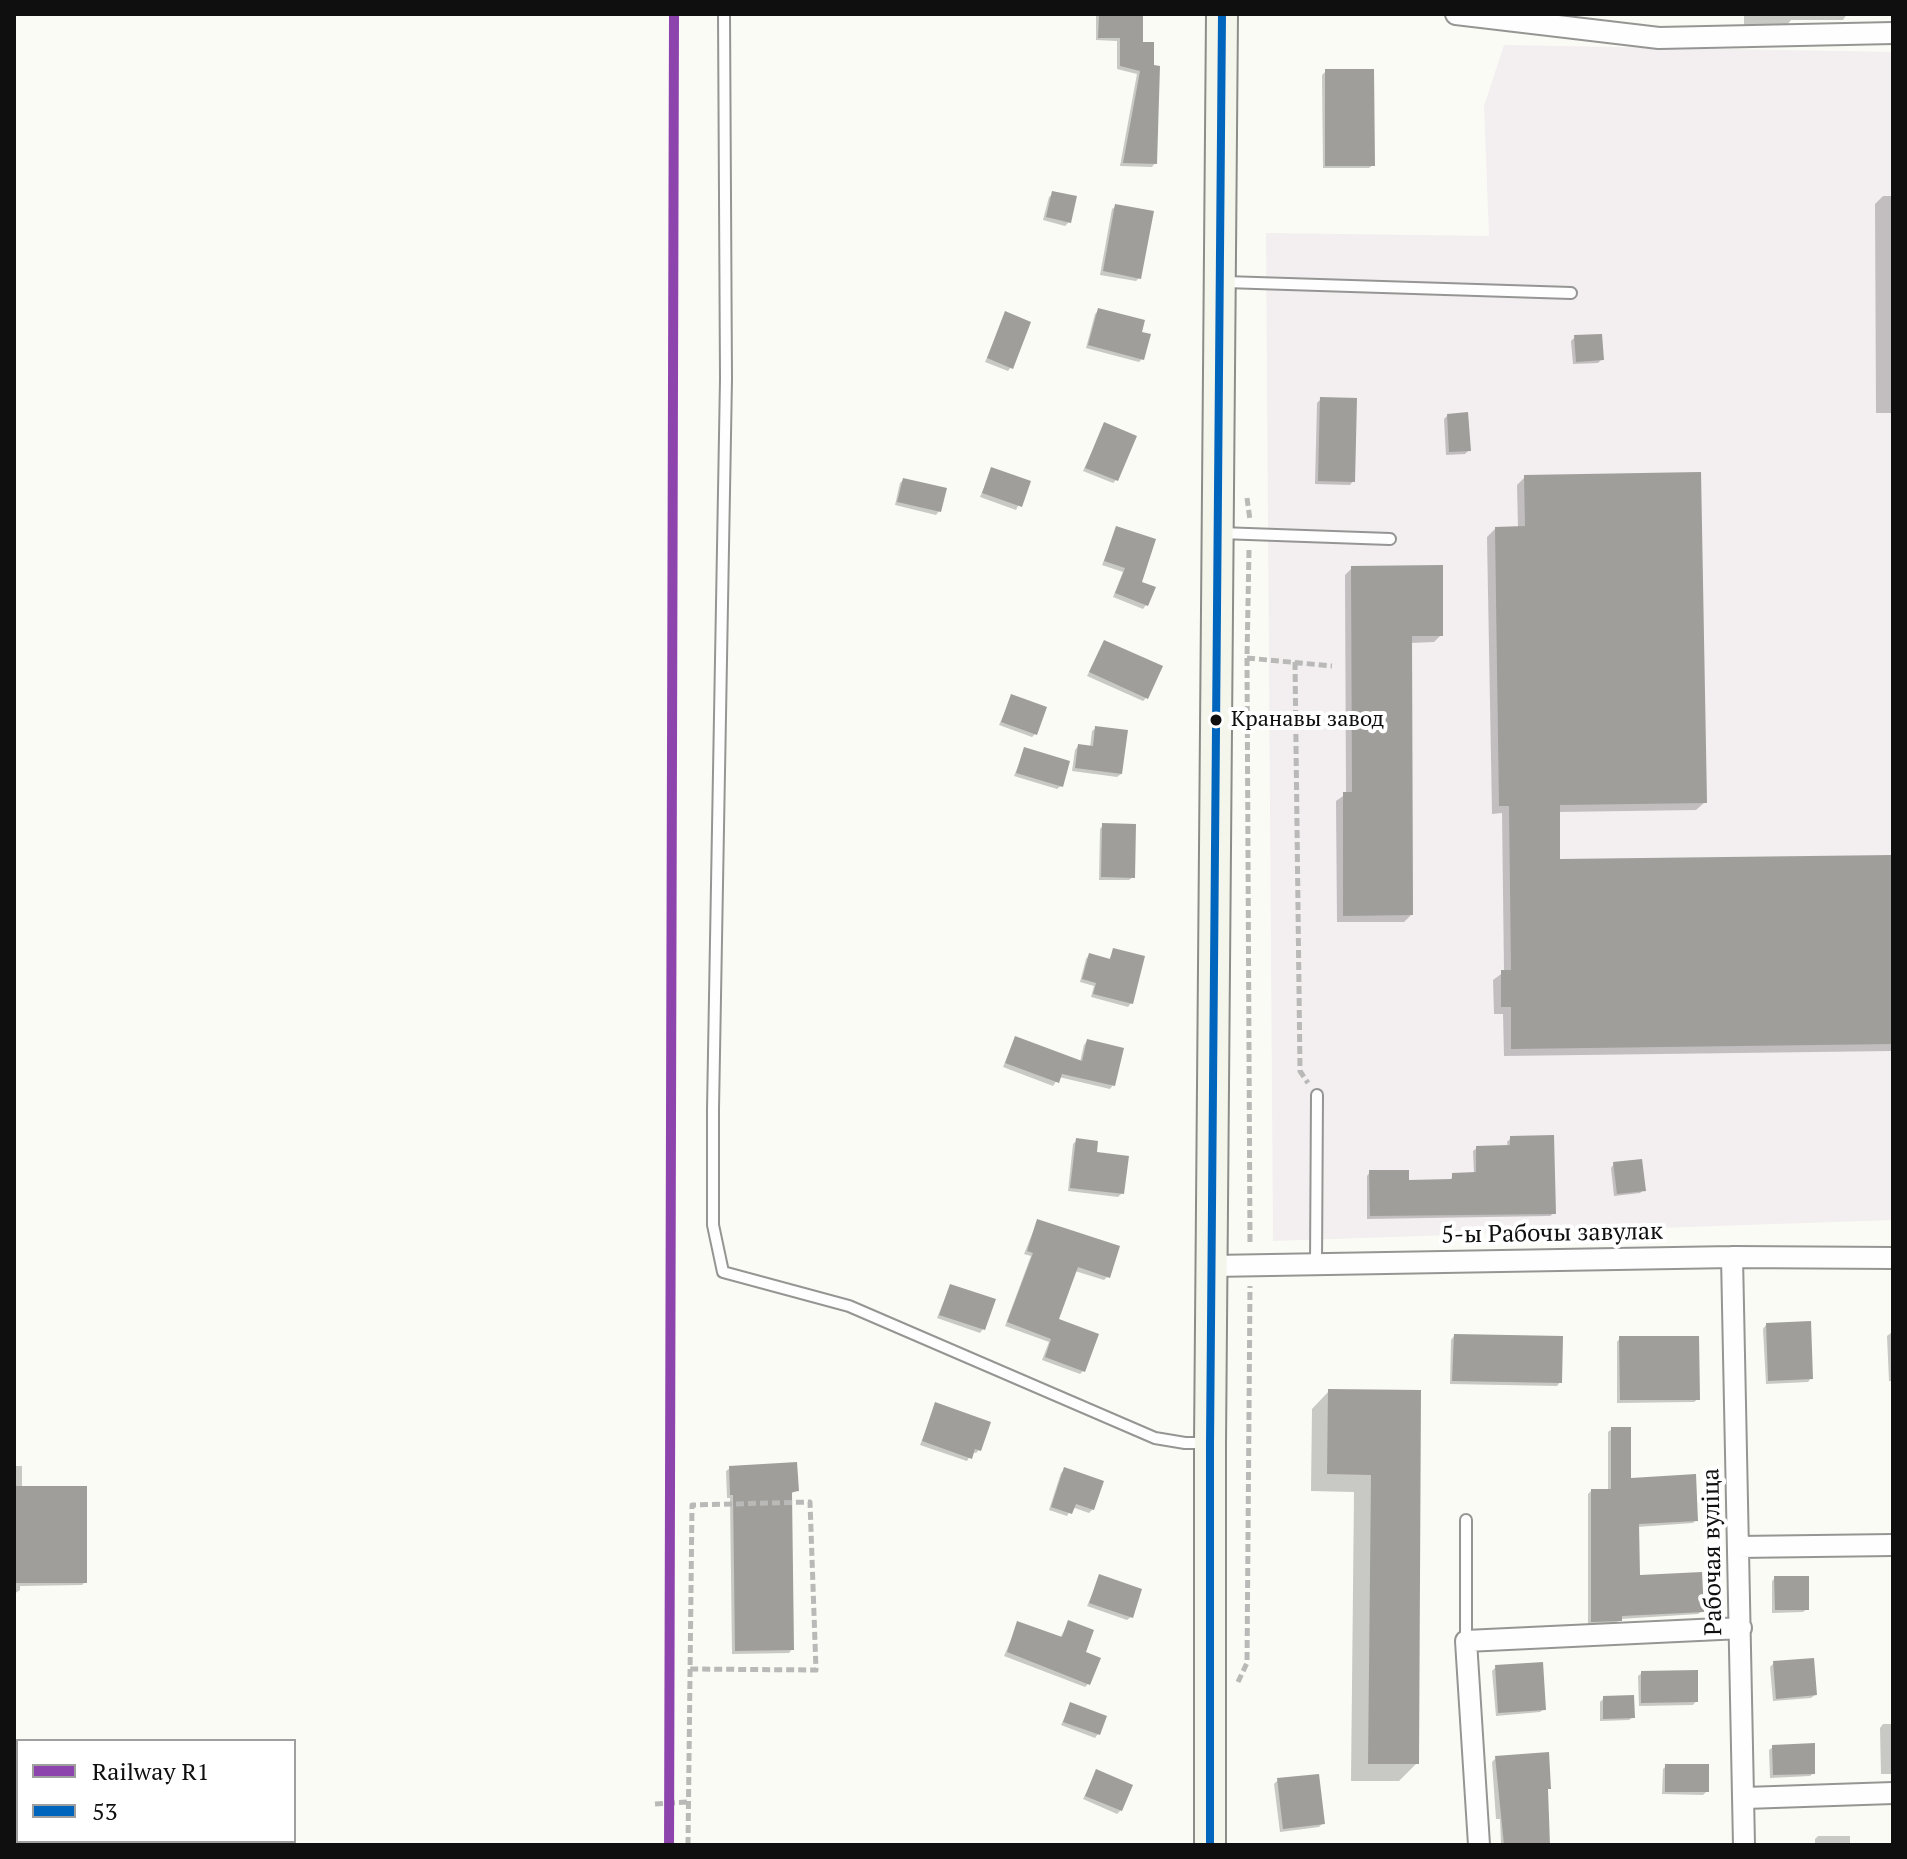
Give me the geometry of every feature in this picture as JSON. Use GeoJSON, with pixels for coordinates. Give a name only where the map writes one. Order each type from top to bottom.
{"type":"FeatureCollection","features":[{"type":"Feature","properties":{"kind":"main road"},"geometry":{"type":"LineString","coordinates":[[1210,1845],[1210,1443],[1222,14]]}},
{"type":"Feature","properties":{"kind":"street"},"geometry":{"type":"LineString","coordinates":[[1456,14],[1659,38],[1893,33]]}},
{"type":"Feature","properties":{"kind":"street","name":"5-ы Рабочы завулак"},"geometry":{"type":"LineString","coordinates":[[1213,1266],[1732,1257],[1893,1258]]}},
{"type":"Feature","properties":{"kind":"street","name":"Рабочая вуліца"},"geometry":{"type":"LineString","coordinates":[[1732,1257],[1744,1845]]}},
{"type":"Feature","properties":{"kind":"street"},"geometry":{"type":"LineString","coordinates":[[1738,1547],[1893,1545]]}},
{"type":"Feature","properties":{"kind":"street"},"geometry":{"type":"LineString","coordinates":[[1479,1845],[1466,1641],[1741,1628]]}},
{"type":"Feature","properties":{"kind":"street"},"geometry":{"type":"LineString","coordinates":[[1745,1798],[1893,1793]]}},
{"type":"Feature","properties":{"kind":"lane"},"geometry":{"type":"LineString","coordinates":[[724,14],[726,379],[713,1109],[713,1225],[723,1272],[849,1306],[1155,1438],[1210,1443]]}},
{"type":"Feature","properties":{"kind":"lane"},"geometry":{"type":"LineString","coordinates":[[1219,282],[1571,293]]}},
{"type":"Feature","properties":{"kind":"lane"},"geometry":{"type":"LineString","coordinates":[[1218,533],[1390,539]]}},
{"type":"Feature","properties":{"kind":"lane"},"geometry":{"type":"LineString","coordinates":[[1316,1264],[1317,1095]]}},
{"type":"Feature","properties":{"kind":"lane"},"geometry":{"type":"LineString","coordinates":[[1466,1520],[1466,1641]]}},
{"type":"Feature","properties":{"kind":"path"},"geometry":{"type":"LineString","coordinates":[[1235,1687],[1247,1663],[1250,1265],[1247,658],[1332,666]]}},
{"type":"Feature","properties":{"kind":"path"},"geometry":{"type":"LineString","coordinates":[[1295,662],[1300,1071],[1317,1095]]}},
{"type":"Feature","properties":{"kind":"path"},"geometry":{"type":"LineString","coordinates":[[688,1845],[689,1669],[692,1505],[810,1502],[816,1670],[689,1669]]}},
{"type":"Feature","properties":{"kind":"path"},"geometry":{"type":"LineString","coordinates":[[655,1804],[688,1802]]}},
{"type":"Feature","properties":{"kind":"shaded area"},"geometry":{"type":"Polygon","coordinates":[[[1504,45],[1893,52],[1893,1220],[1273,1241],[1266,233],[1489,236],[1484,106],[1504,45]]]}},
{"type":"Feature","properties":{"kind":"building"},"geometry":{"type":"Polygon","coordinates":[[[1099,14],[1143,14],[1143,42],[1154,42],[1154,65],[1160,66],[1157,164],[1123,163],[1140,71],[1120,66],[1120,38],[1098,38],[1099,14]]]}},
{"type":"Feature","properties":{"kind":"building"},"geometry":{"type":"Polygon","coordinates":[[[1325,69],[1374,69],[1375,166],[1325,166],[1325,69]]]}},
{"type":"Feature","properties":{"kind":"building"},"geometry":{"type":"Polygon","coordinates":[[[1052,191],[1077,196],[1071,223],[1046,217],[1052,191]]]}},
{"type":"Feature","properties":{"kind":"building"},"geometry":{"type":"Polygon","coordinates":[[[1115,204],[1154,211],[1141,279],[1103,271],[1115,204]]]}},
{"type":"Feature","properties":{"kind":"building"},"geometry":{"type":"Polygon","coordinates":[[[1098,308],[1145,320],[1142,332],[1151,334],[1144,360],[1088,345],[1098,308]]]}},
{"type":"Feature","properties":{"kind":"building"},"geometry":{"type":"Polygon","coordinates":[[[1005,311],[1031,322],[1013,369],[987,358],[1005,311]]]}},
{"type":"Feature","properties":{"kind":"building"},"geometry":{"type":"Polygon","coordinates":[[[1602,334],[1604,360],[1576,362],[1574,335],[1602,334]]]}},
{"type":"Feature","properties":{"kind":"building"},"geometry":{"type":"Polygon","coordinates":[[[1320,397],[1357,398],[1355,482],[1318,481],[1320,397]]]}},
{"type":"Feature","properties":{"kind":"building"},"geometry":{"type":"Polygon","coordinates":[[[1468,412],[1471,451],[1449,452],[1447,414],[1468,412]]]}},
{"type":"Feature","properties":{"kind":"building"},"geometry":{"type":"Polygon","coordinates":[[[1104,422],[1137,436],[1118,481],[1085,468],[1104,422]]]}},
{"type":"Feature","properties":{"kind":"building"},"geometry":{"type":"Polygon","coordinates":[[[991,467],[1031,481],[1022,507],[982,493],[991,467]]]}},
{"type":"Feature","properties":{"kind":"building"},"geometry":{"type":"Polygon","coordinates":[[[1701,472],[1707,803],[1560,805],[1560,859],[1893,855],[1893,1044],[1511,1049],[1511,1007],[1501,1007],[1501,970],[1511,970],[1509,806],[1499,806],[1495,527],[1525,526],[1524,475],[1701,472]]]}},
{"type":"Feature","properties":{"kind":"building"},"geometry":{"type":"Polygon","coordinates":[[[903,478],[947,488],[941,512],[897,502],[903,478]]]}},
{"type":"Feature","properties":{"kind":"building"},"geometry":{"type":"Polygon","coordinates":[[[1116,526],[1156,539],[1142,582],[1156,587],[1148,606],[1115,593],[1125,568],[1104,561],[1116,526]]]}},
{"type":"Feature","properties":{"kind":"building"},"geometry":{"type":"Polygon","coordinates":[[[1443,565],[1443,636],[1412,636],[1413,915],[1343,916],[1343,792],[1352,792],[1351,566],[1443,565]]]}},
{"type":"Feature","properties":{"kind":"building"},"geometry":{"type":"Polygon","coordinates":[[[1104,640],[1163,666],[1148,699],[1089,672],[1104,640]]]}},
{"type":"Feature","properties":{"kind":"building"},"geometry":{"type":"Polygon","coordinates":[[[1011,694],[1047,707],[1037,735],[1001,722],[1011,694]]]}},
{"type":"Feature","properties":{"kind":"building"},"geometry":{"type":"Polygon","coordinates":[[[1095,726],[1128,730],[1122,774],[1075,768],[1078,744],[1093,746],[1095,726]]]}},
{"type":"Feature","properties":{"kind":"building"},"geometry":{"type":"Polygon","coordinates":[[[1024,747],[1070,761],[1063,787],[1016,773],[1024,747]]]}},
{"type":"Feature","properties":{"kind":"building"},"geometry":{"type":"Polygon","coordinates":[[[1102,823],[1136,824],[1135,878],[1101,877],[1102,823]]]}},
{"type":"Feature","properties":{"kind":"building"},"geometry":{"type":"Polygon","coordinates":[[[1113,948],[1145,956],[1133,1004],[1093,994],[1096,983],[1082,979],[1089,953],[1110,959],[1113,948]]]}},
{"type":"Feature","properties":{"kind":"building"},"geometry":{"type":"Polygon","coordinates":[[[1015,1036],[1082,1061],[1087,1039],[1124,1048],[1115,1086],[1062,1074],[1059,1083],[1005,1063],[1015,1036]]]}},
{"type":"Feature","properties":{"kind":"building"},"geometry":{"type":"Polygon","coordinates":[[[1554,1135],[1556,1214],[1370,1216],[1369,1170],[1409,1170],[1409,1180],[1452,1179],[1452,1173],[1476,1172],[1476,1146],[1510,1145],[1510,1136],[1554,1135]]]}},
{"type":"Feature","properties":{"kind":"building"},"geometry":{"type":"Polygon","coordinates":[[[1076,1138],[1098,1141],[1097,1152],[1129,1156],[1124,1194],[1070,1188],[1076,1138]]]}},
{"type":"Feature","properties":{"kind":"building"},"geometry":{"type":"Polygon","coordinates":[[[1642,1159],[1646,1191],[1617,1194],[1613,1162],[1642,1159]]]}},
{"type":"Feature","properties":{"kind":"building"},"geometry":{"type":"Polygon","coordinates":[[[1037,1219],[1120,1246],[1110,1278],[1078,1267],[1059,1319],[1099,1334],[1085,1372],[1045,1357],[1051,1339],[1007,1322],[1033,1253],[1027,1251],[1037,1219]]]}},
{"type":"Feature","properties":{"kind":"building"},"geometry":{"type":"Polygon","coordinates":[[[950,1284],[996,1299],[985,1330],[939,1315],[950,1284]]]}},
{"type":"Feature","properties":{"kind":"building"},"geometry":{"type":"Polygon","coordinates":[[[1811,1321],[1813,1379],[1768,1381],[1766,1323],[1811,1321]]]}},
{"type":"Feature","properties":{"kind":"building"},"geometry":{"type":"Polygon","coordinates":[[[1454,1334],[1563,1336],[1562,1383],[1452,1381],[1454,1334]]]}},
{"type":"Feature","properties":{"kind":"building"},"geometry":{"type":"Polygon","coordinates":[[[1619,1336],[1699,1336],[1700,1400],[1620,1400],[1619,1336]]]}},
{"type":"Feature","properties":{"kind":"building"},"geometry":{"type":"Polygon","coordinates":[[[1328,1389],[1421,1390],[1419,1764],[1368,1764],[1371,1475],[1327,1474],[1328,1389]]]}},
{"type":"Feature","properties":{"kind":"building"},"geometry":{"type":"Polygon","coordinates":[[[935,1402],[991,1422],[981,1451],[975,1449],[972,1459],[922,1441],[935,1402]]]}},
{"type":"Feature","properties":{"kind":"building"},"geometry":{"type":"Polygon","coordinates":[[[1611,1427],[1631,1427],[1631,1478],[1696,1474],[1698,1521],[1639,1524],[1640,1575],[1702,1572],[1704,1612],[1622,1616],[1622,1621],[1591,1622],[1591,1489],[1611,1489],[1611,1427]]]}},
{"type":"Feature","properties":{"kind":"building"},"geometry":{"type":"Polygon","coordinates":[[[797,1462],[799,1491],[792,1492],[794,1650],[735,1651],[733,1495],[730,1495],[729,1466],[797,1462]]]}},
{"type":"Feature","properties":{"kind":"building"},"geometry":{"type":"Polygon","coordinates":[[[1064,1467],[1104,1481],[1094,1510],[1076,1504],[1072,1514],[1051,1507],[1064,1467]]]}},
{"type":"Feature","properties":{"kind":"building"},"geometry":{"type":"Polygon","coordinates":[[[14,1486],[87,1486],[87,1583],[14,1583],[14,1486]]]}},
{"type":"Feature","properties":{"kind":"building"},"geometry":{"type":"Polygon","coordinates":[[[1099,1574],[1142,1589],[1133,1618],[1089,1603],[1099,1574]]]}},
{"type":"Feature","properties":{"kind":"building"},"geometry":{"type":"Polygon","coordinates":[[[1774,1576],[1809,1576],[1809,1610],[1775,1610],[1774,1576]]]}},
{"type":"Feature","properties":{"kind":"building"},"geometry":{"type":"Polygon","coordinates":[[[1068,1620],[1094,1630],[1086,1652],[1101,1658],[1090,1685],[1007,1652],[1017,1621],[1062,1637],[1068,1620]]]}},
{"type":"Feature","properties":{"kind":"building"},"geometry":{"type":"Polygon","coordinates":[[[1814,1658],[1817,1695],[1776,1699],[1773,1661],[1814,1658]]]}},
{"type":"Feature","properties":{"kind":"building"},"geometry":{"type":"Polygon","coordinates":[[[1543,1662],[1546,1710],[1498,1713],[1495,1665],[1543,1662]]]}},
{"type":"Feature","properties":{"kind":"building"},"geometry":{"type":"Polygon","coordinates":[[[1698,1670],[1698,1702],[1641,1703],[1641,1671],[1698,1670]]]}},
{"type":"Feature","properties":{"kind":"building"},"geometry":{"type":"Polygon","coordinates":[[[1634,1695],[1635,1718],[1603,1719],[1603,1696],[1634,1695]]]}},
{"type":"Feature","properties":{"kind":"building"},"geometry":{"type":"Polygon","coordinates":[[[1070,1702],[1107,1716],[1100,1735],[1063,1722],[1070,1702]]]}},
{"type":"Feature","properties":{"kind":"building"},"geometry":{"type":"Polygon","coordinates":[[[1815,1743],[1815,1774],[1773,1775],[1772,1745],[1815,1743]]]}},
{"type":"Feature","properties":{"kind":"building"},"geometry":{"type":"Polygon","coordinates":[[[1549,1752],[1550,1845],[1504,1845],[1495,1756],[1549,1752]]]}},
{"type":"Feature","properties":{"kind":"building"},"geometry":{"type":"Polygon","coordinates":[[[1665,1764],[1709,1764],[1709,1792],[1665,1792],[1665,1764]]]}},
{"type":"Feature","properties":{"kind":"building"},"geometry":{"type":"Polygon","coordinates":[[[1096,1769],[1133,1785],[1122,1811],[1085,1796],[1096,1769]]]}},
{"type":"Feature","properties":{"kind":"building"},"geometry":{"type":"Polygon","coordinates":[[[1319,1774],[1325,1824],[1283,1829],[1277,1778],[1319,1774]]]}},
{"type":"Feature","properties":{"kind":"rail line","name":"R1"},"geometry":{"type":"LineString","coordinates":[[669,1845],[674,14]]}},
{"type":"Feature","properties":{"kind":"transit line","name":"53"},"geometry":{"type":"LineString","coordinates":[[1210,1845],[1210,1443],[1222,14]]}},
{"type":"Feature","properties":{"kind":"place","name":"Кранавы завод"},"geometry":{"type":"Point","coordinates":[1216,720]}}]}
